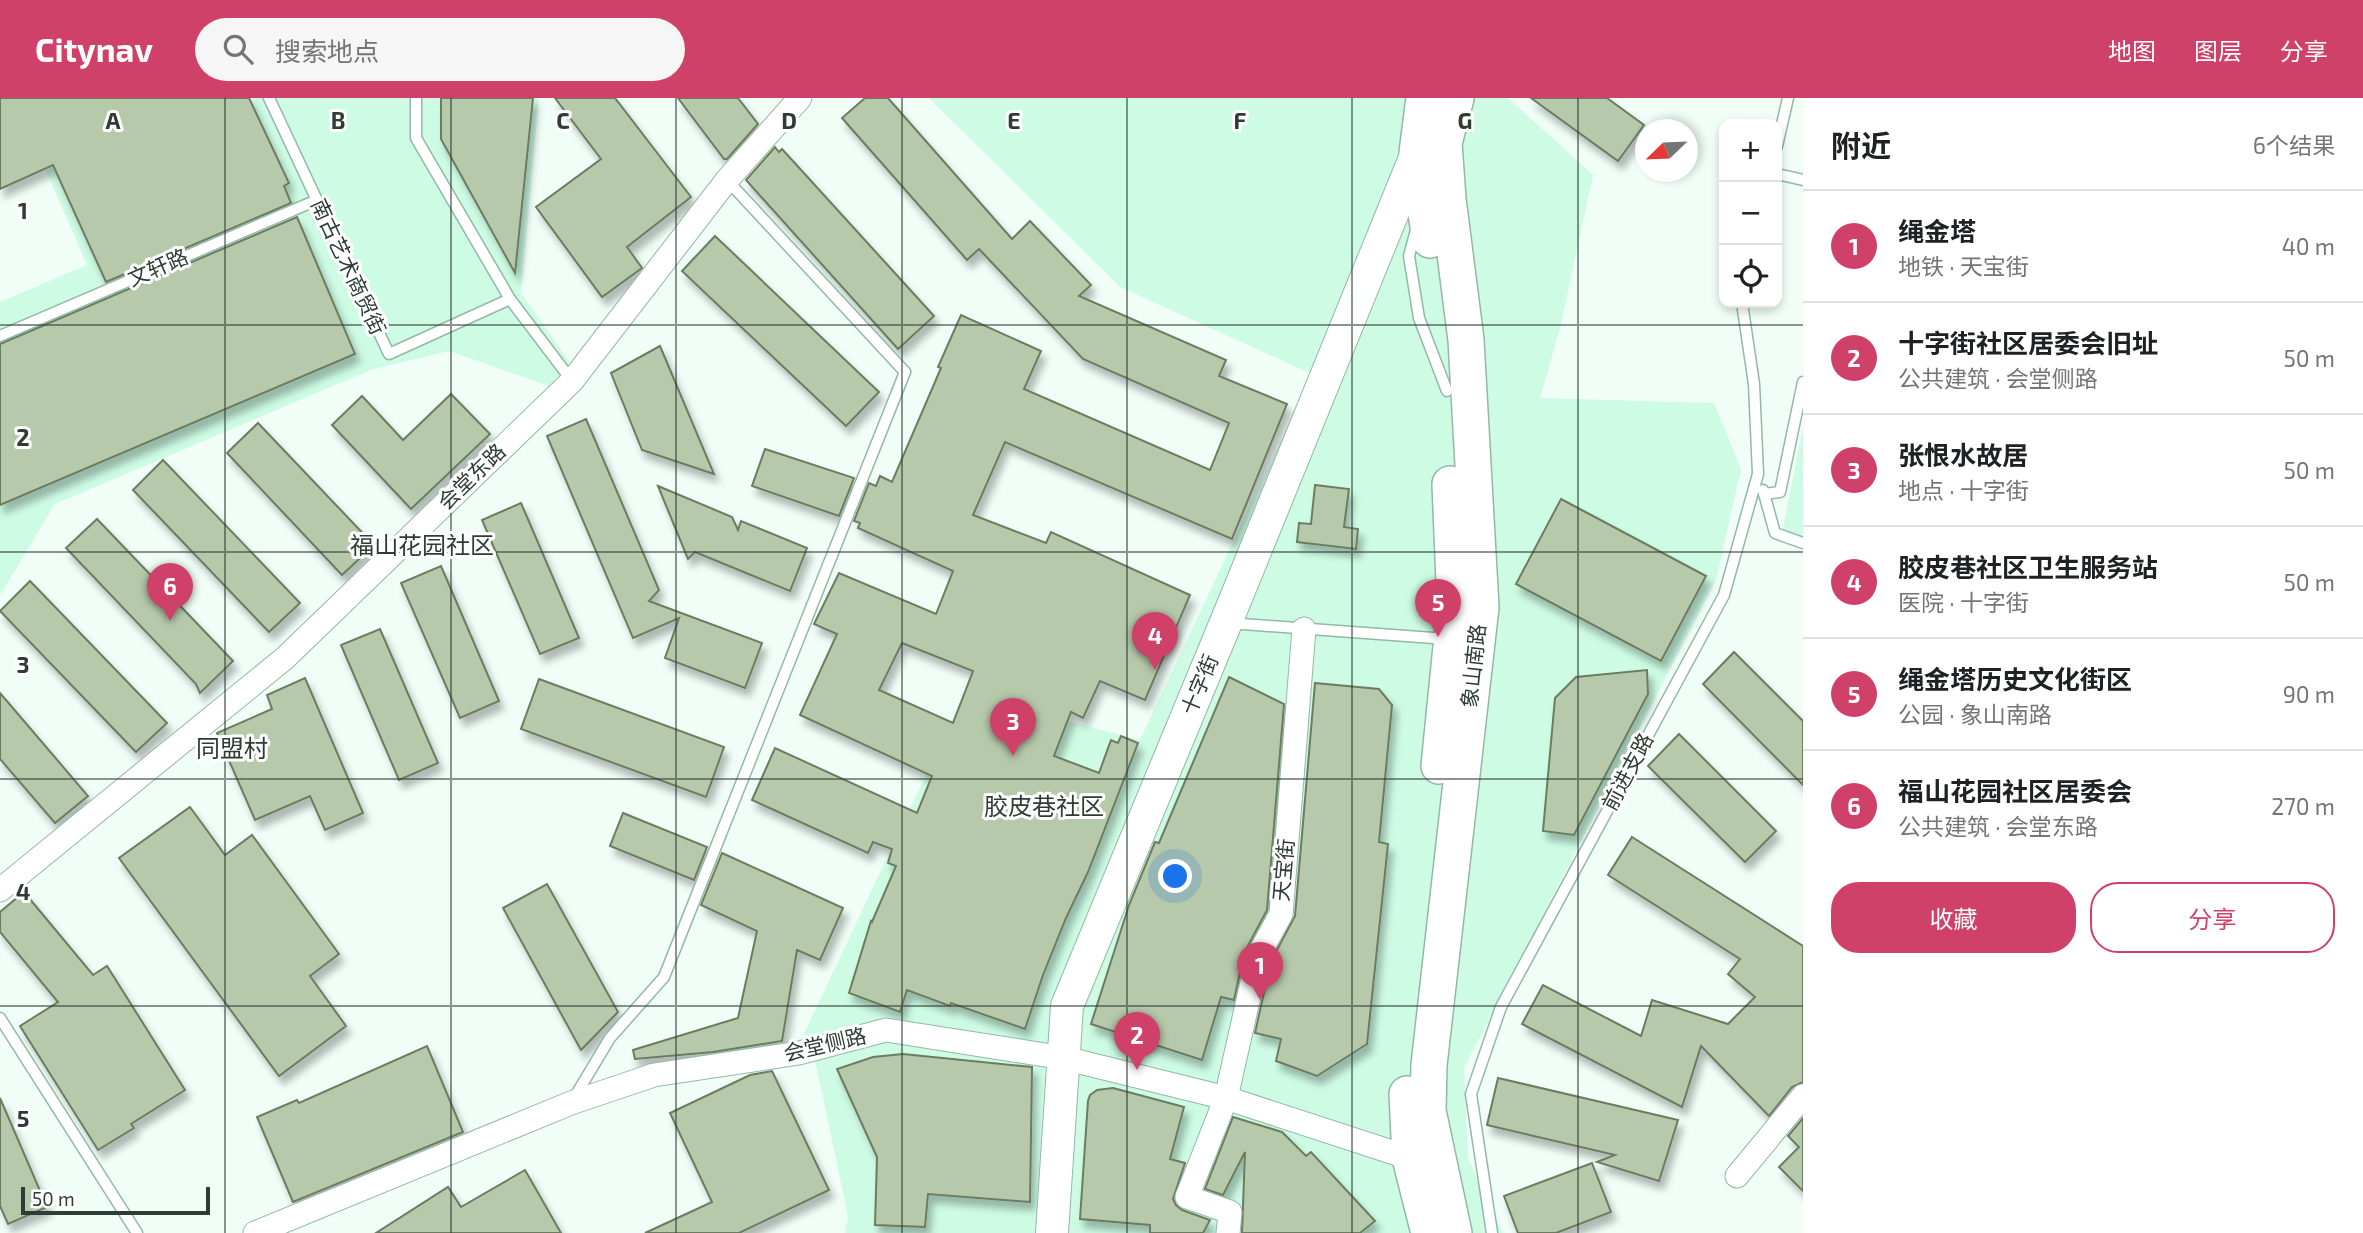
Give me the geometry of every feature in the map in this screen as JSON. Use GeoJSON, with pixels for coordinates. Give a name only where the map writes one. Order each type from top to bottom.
{"type":"FeatureCollection","features":[{"type":"Feature","properties":{"kind":"main road","name":"象山南路"},"geometry":{"type":"LineString","coordinates":[[1424,98],[1417,153],[1445,343],[1455,607],[1407,1090],[1410,1158],[1429,1233]]}},
{"type":"Feature","properties":{"kind":"main road","name":"象山南路"},"geometry":{"type":"LineString","coordinates":[[1454,1233],[1428,1111],[1429,1065],[1481,607],[1466,340],[1448,199],[1444,144],[1456,98]]}},
{"type":"Feature","properties":{"kind":"street","name":"会堂东路"},"geometry":{"type":"LineString","coordinates":[[0,890],[285,658],[572,381],[727,180],[800,98]]}},
{"type":"Feature","properties":{"kind":"street","name":"十字街"},"geometry":{"type":"LineString","coordinates":[[1052,1233],[1067,1006],[1417,153]]}},
{"type":"Feature","properties":{"kind":"street","name":"天宝街"},"geometry":{"type":"LineString","coordinates":[[1228,1233],[1230,1212],[1187,1197],[1226,1098],[1258,956],[1281,914],[1304,629]]}},
{"type":"Feature","properties":{"kind":"street","name":"会堂侧路"},"geometry":{"type":"LineString","coordinates":[[256,1233],[571,1103],[654,1075],[799,1053],[886,1030],[1064,1058],[1226,1098],[1410,1158]]}},
{"type":"Feature","properties":{"kind":"street"},"geometry":{"type":"LineString","coordinates":[[1737,1176],[1803,1097]]}},
{"type":"Feature","properties":{"kind":"lane","name":"南古艺术商贸街"},"geometry":{"type":"LineString","coordinates":[[269,98],[389,354],[510,299]]}},
{"type":"Feature","properties":{"kind":"lane"},"geometry":{"type":"LineString","coordinates":[[416,98],[416,138],[510,299],[572,381]]}},
{"type":"Feature","properties":{"kind":"lane"},"geometry":{"type":"LineString","coordinates":[[1782,124],[1788,98]]}},
{"type":"Feature","properties":{"kind":"lane"},"geometry":{"type":"LineString","coordinates":[[1782,175],[1803,180]]}},
{"type":"Feature","properties":{"kind":"lane"},"geometry":{"type":"LineString","coordinates":[[571,1103],[610,1038],[664,977],[905,372],[727,180]]}},
{"type":"Feature","properties":{"kind":"lane","name":"文轩路"},"geometry":{"type":"LineString","coordinates":[[0,336],[317,200]]}},
{"type":"Feature","properties":{"kind":"lane","name":"前进支路"},"geometry":{"type":"LineString","coordinates":[[1492,1233],[1472,1094],[1501,1006],[1724,595],[1758,474],[1754,384],[1743,308]]}},
{"type":"Feature","properties":{"kind":"lane"},"geometry":{"type":"LineString","coordinates":[[1764,494],[1780,492],[1803,382]]}},
{"type":"Feature","properties":{"kind":"lane"},"geometry":{"type":"LineString","coordinates":[[1758,474],[1775,533],[1803,542]]}},
{"type":"Feature","properties":{"kind":"lane"},"geometry":{"type":"LineString","coordinates":[[1226,623],[1451,639]]}},
{"type":"Feature","properties":{"kind":"lane"},"geometry":{"type":"LineString","coordinates":[[0,1018],[136,1233]]}},
{"type":"Feature","properties":{"kind":"shaded area"},"geometry":{"type":"Polygon","coordinates":[[[14,98],[539,98],[521,293],[571,364],[549,386],[449,351],[373,369],[55,504],[0,595],[0,302],[87,265],[14,98]]]}},
{"type":"Feature","properties":{"kind":"shaded area"},"geometry":{"type":"Polygon","coordinates":[[[929,98],[1508,98],[1593,175],[1560,328],[1540,398],[1714,403],[1741,469],[1716,580],[1464,1068],[1468,1158],[1503,1233],[845,1233],[848,1216],[815,1060],[804,1034],[964,694],[1140,740],[1312,374],[1120,287],[929,98]]]}},
{"type":"Feature","properties":{"kind":"shaded area"},"geometry":{"type":"Polygon","coordinates":[[[1803,427],[1803,535],[1783,529],[1803,427]]]}},
{"type":"Feature","properties":{"kind":"building"},"geometry":{"type":"Polygon","coordinates":[[[0,98],[249,98],[289,183],[284,186],[291,203],[106,282],[53,165],[0,189],[0,98]]]}},
{"type":"Feature","properties":{"kind":"building"},"geometry":{"type":"Polygon","coordinates":[[[441,98],[533,98],[515,273],[441,139],[441,98]]]}},
{"type":"Feature","properties":{"kind":"building"},"geometry":{"type":"Polygon","coordinates":[[[555,98],[615,98],[691,197],[627,247],[642,268],[602,297],[536,207],[601,159],[555,98]]]}},
{"type":"Feature","properties":{"kind":"building"},"geometry":{"type":"Polygon","coordinates":[[[678,98],[738,98],[758,124],[727,159],[724,159],[678,98]]]}},
{"type":"Feature","properties":{"kind":"building"},"geometry":{"type":"Polygon","coordinates":[[[865,98],[888,98],[1012,239],[1030,221],[1091,285],[1079,296],[1226,360],[1219,376],[1287,404],[1232,539],[1005,442],[973,515],[1046,543],[1051,532],[1190,595],[1145,700],[1100,681],[1083,718],[1071,712],[1054,756],[1099,773],[1111,740],[1118,743],[1121,736],[1138,743],[1088,872],[1043,975],[1025,1029],[907,990],[900,1012],[849,993],[871,921],[896,866],[888,863],[892,849],[873,842],[868,853],[752,800],[775,748],[917,813],[932,776],[800,715],[837,634],[814,624],[839,573],[936,614],[953,571],[858,528],[860,523],[854,521],[869,483],[876,486],[880,476],[892,482],[961,315],[1041,351],[1024,389],[1210,470],[1229,423],[1083,359],[979,249],[967,260],[842,118],[865,98]],[[902,643],[879,690],[953,723],[973,671],[902,643]]]}},
{"type":"Feature","properties":{"kind":"building"},"geometry":{"type":"Polygon","coordinates":[[[1531,98],[1607,98],[1636,119],[1635,137],[1618,161],[1531,98]]]}},
{"type":"Feature","properties":{"kind":"building"},"geometry":{"type":"Polygon","coordinates":[[[775,147],[779,152],[782,149],[934,316],[898,349],[746,180],[775,147]]]}},
{"type":"Feature","properties":{"kind":"building"},"geometry":{"type":"Polygon","coordinates":[[[297,217],[355,354],[0,505],[0,344],[297,217]]]}},
{"type":"Feature","properties":{"kind":"building"},"geometry":{"type":"Polygon","coordinates":[[[715,236],[879,392],[846,426],[682,271],[715,236]]]}},
{"type":"Feature","properties":{"kind":"building"},"geometry":{"type":"Polygon","coordinates":[[[660,346],[714,474],[642,450],[611,373],[660,346]]]}},
{"type":"Feature","properties":{"kind":"building"},"geometry":{"type":"Polygon","coordinates":[[[451,394],[490,434],[411,509],[332,425],[362,396],[403,440],[451,394]]]}},
{"type":"Feature","properties":{"kind":"building"},"geometry":{"type":"Polygon","coordinates":[[[586,419],[659,590],[649,601],[762,643],[745,688],[665,658],[679,618],[633,638],[547,436],[586,419]]]}},
{"type":"Feature","properties":{"kind":"building"},"geometry":{"type":"Polygon","coordinates":[[[258,423],[374,545],[342,575],[227,453],[258,423]]]}},
{"type":"Feature","properties":{"kind":"building"},"geometry":{"type":"Polygon","coordinates":[[[765,449],[854,478],[839,516],[752,486],[765,449]]]}},
{"type":"Feature","properties":{"kind":"building"},"geometry":{"type":"Polygon","coordinates":[[[163,460],[300,603],[269,632],[133,490],[163,460]]]}},
{"type":"Feature","properties":{"kind":"building"},"geometry":{"type":"Polygon","coordinates":[[[1315,485],[1349,489],[1344,527],[1358,529],[1356,549],[1297,542],[1299,523],[1311,524],[1315,485]]]}},
{"type":"Feature","properties":{"kind":"building"},"geometry":{"type":"Polygon","coordinates":[[[658,486],[732,517],[738,530],[741,521],[807,548],[790,591],[695,552],[688,559],[658,486]]]}},
{"type":"Feature","properties":{"kind":"building"},"geometry":{"type":"Polygon","coordinates":[[[1561,499],[1706,576],[1661,661],[1516,584],[1561,499]]]}},
{"type":"Feature","properties":{"kind":"building"},"geometry":{"type":"Polygon","coordinates":[[[521,503],[579,638],[540,654],[482,520],[521,503]]]}},
{"type":"Feature","properties":{"kind":"building"},"geometry":{"type":"Polygon","coordinates":[[[97,519],[233,661],[200,693],[196,684],[66,548],[97,519]]]}},
{"type":"Feature","properties":{"kind":"building"},"geometry":{"type":"Polygon","coordinates":[[[441,566],[499,701],[460,718],[401,583],[441,566]]]}},
{"type":"Feature","properties":{"kind":"building"},"geometry":{"type":"Polygon","coordinates":[[[30,581],[167,723],[136,752],[0,611],[30,581]]]}},
{"type":"Feature","properties":{"kind":"building"},"geometry":{"type":"Polygon","coordinates":[[[380,629],[438,763],[399,780],[341,645],[380,629]]]}},
{"type":"Feature","properties":{"kind":"building"},"geometry":{"type":"Polygon","coordinates":[[[1734,652],[1803,721],[1803,785],[1703,684],[1734,652]]]}},
{"type":"Feature","properties":{"kind":"building"},"geometry":{"type":"Polygon","coordinates":[[[1647,670],[1648,694],[1574,835],[1543,831],[1555,698],[1576,677],[1647,670]]]}},
{"type":"Feature","properties":{"kind":"building"},"geometry":{"type":"Polygon","coordinates":[[[1229,677],[1284,704],[1267,910],[1244,953],[1234,1000],[1221,997],[1202,1060],[1091,1024],[1129,905],[1155,842],[1159,843],[1229,677]]]}},
{"type":"Feature","properties":{"kind":"building"},"geometry":{"type":"Polygon","coordinates":[[[305,678],[363,813],[325,830],[310,796],[255,820],[217,733],[272,709],[267,695],[305,678]]]}},
{"type":"Feature","properties":{"kind":"building"},"geometry":{"type":"Polygon","coordinates":[[[539,679],[724,747],[706,797],[521,729],[539,679]]]}},
{"type":"Feature","properties":{"kind":"building"},"geometry":{"type":"Polygon","coordinates":[[[1315,683],[1379,689],[1392,705],[1379,842],[1388,844],[1367,1044],[1317,1076],[1276,1061],[1281,1039],[1255,1033],[1271,961],[1295,916],[1315,683]]]}},
{"type":"Feature","properties":{"kind":"building"},"geometry":{"type":"Polygon","coordinates":[[[0,693],[88,796],[55,823],[0,759],[0,693]]]}},
{"type":"Feature","properties":{"kind":"building"},"geometry":{"type":"Polygon","coordinates":[[[1679,734],[1776,831],[1745,862],[1648,766],[1679,734]]]}},
{"type":"Feature","properties":{"kind":"building"},"geometry":{"type":"Polygon","coordinates":[[[190,807],[225,855],[252,835],[339,954],[310,976],[346,1026],[279,1076],[119,858],[190,807]]]}},
{"type":"Feature","properties":{"kind":"building"},"geometry":{"type":"Polygon","coordinates":[[[623,813],[707,847],[694,880],[610,846],[623,813]]]}},
{"type":"Feature","properties":{"kind":"building"},"geometry":{"type":"Polygon","coordinates":[[[1632,837],[1803,946],[1803,1082],[1792,1087],[1769,1116],[1701,1046],[1682,1107],[1522,1024],[1543,985],[1641,1036],[1652,1000],[1728,1024],[1755,997],[1728,974],[1740,959],[1608,875],[1632,837]]]}},
{"type":"Feature","properties":{"kind":"building"},"geometry":{"type":"Polygon","coordinates":[[[722,853],[843,908],[820,960],[797,950],[782,1041],[713,1052],[635,1059],[633,1050],[738,1018],[757,931],[701,905],[722,853]]]}},
{"type":"Feature","properties":{"kind":"building"},"geometry":{"type":"Polygon","coordinates":[[[547,884],[618,1012],[581,1050],[503,908],[547,884]]]}},
{"type":"Feature","properties":{"kind":"building"},"geometry":{"type":"Polygon","coordinates":[[[24,892],[93,975],[107,966],[185,1090],[131,1124],[134,1128],[98,1150],[20,1026],[58,1002],[0,932],[0,912],[24,892]]]}},
{"type":"Feature","properties":{"kind":"building"},"geometry":{"type":"Polygon","coordinates":[[[427,1046],[463,1132],[293,1202],[257,1117],[297,1100],[299,1103],[427,1046]]]}},
{"type":"Feature","properties":{"kind":"building"},"geometry":{"type":"Polygon","coordinates":[[[903,1054],[1032,1067],[1030,1202],[928,1194],[925,1227],[875,1225],[877,1157],[837,1069],[873,1057],[903,1054]]]}},
{"type":"Feature","properties":{"kind":"building"},"geometry":{"type":"Polygon","coordinates":[[[772,1071],[829,1190],[739,1233],[645,1233],[712,1202],[670,1113],[750,1075],[772,1071]]]}},
{"type":"Feature","properties":{"kind":"building"},"geometry":{"type":"Polygon","coordinates":[[[1498,1078],[1678,1120],[1659,1181],[1597,1162],[1615,1155],[1487,1125],[1498,1078]]]}},
{"type":"Feature","properties":{"kind":"building"},"geometry":{"type":"Polygon","coordinates":[[[1113,1088],[1184,1107],[1170,1159],[1185,1163],[1173,1199],[1182,1210],[1210,1220],[1203,1233],[1150,1233],[1150,1225],[1080,1219],[1088,1101],[1090,1095],[1097,1090],[1113,1088]]]}},
{"type":"Feature","properties":{"kind":"building"},"geometry":{"type":"Polygon","coordinates":[[[0,1098],[47,1207],[8,1224],[0,1206],[0,1098]]]}},
{"type":"Feature","properties":{"kind":"building"},"geometry":{"type":"Polygon","coordinates":[[[1233,1117],[1282,1132],[1306,1156],[1311,1152],[1375,1221],[1360,1233],[1242,1233],[1245,1152],[1223,1195],[1205,1189],[1233,1117]]]}},
{"type":"Feature","properties":{"kind":"building"},"geometry":{"type":"Polygon","coordinates":[[[1803,1118],[1803,1191],[1779,1167],[1799,1147],[1788,1136],[1803,1118]]]}},
{"type":"Feature","properties":{"kind":"building"},"geometry":{"type":"Polygon","coordinates":[[[1592,1163],[1611,1212],[1556,1233],[1518,1233],[1504,1196],[1592,1163]]]}},
{"type":"Feature","properties":{"kind":"building"},"geometry":{"type":"Polygon","coordinates":[[[525,1170],[561,1233],[376,1233],[448,1187],[461,1207],[525,1170]]]}},
{"type":"Feature","properties":{"kind":"place","name":"福山花园社区居委会"},"geometry":{"type":"Point","coordinates":[170,621]}},
{"type":"Feature","properties":{"kind":"place","name":"绳金塔历史文化街区"},"geometry":{"type":"Point","coordinates":[1438,637]}},
{"type":"Feature","properties":{"kind":"place","name":"胶皮巷社区卫生服务站"},"geometry":{"type":"Point","coordinates":[1155,670]}},
{"type":"Feature","properties":{"kind":"place","name":"张恨水故居"},"geometry":{"type":"Point","coordinates":[1013,756]}},
{"type":"Feature","properties":{"kind":"place","name":"绳金塔"},"geometry":{"type":"Point","coordinates":[1260,1000]}},
{"type":"Feature","properties":{"kind":"place","name":"十字街社区居委会旧址"},"geometry":{"type":"Point","coordinates":[1137,1070]}},
{"type":"Feature","properties":{"kind":"district","name":"福山花园社区"},"geometry":{"type":"Point","coordinates":[422,546]}},
{"type":"Feature","properties":{"kind":"district","name":"同盟村"},"geometry":{"type":"Point","coordinates":[232,749]}},
{"type":"Feature","properties":{"kind":"district","name":"胶皮巷社区"},"geometry":{"type":"Point","coordinates":[1044,807]}}]}
